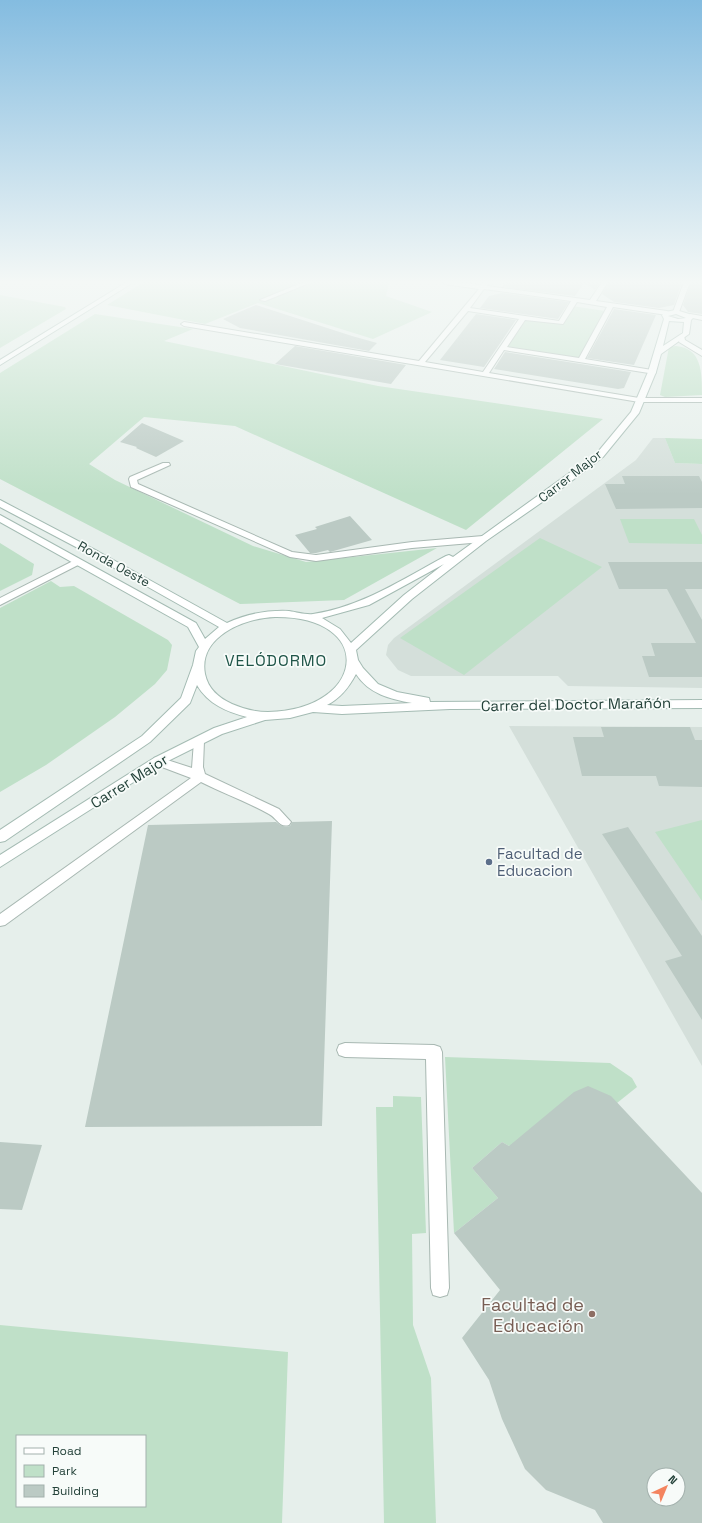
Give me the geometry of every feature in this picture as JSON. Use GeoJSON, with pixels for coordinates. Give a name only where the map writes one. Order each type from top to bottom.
{"type":"FeatureCollection","features":[{"type":"Feature","properties":{"kind":"street"},"geometry":{"type":"LineString","coordinates":[[0,363],[16,353]]}},
{"type":"Feature","properties":{"kind":"street"},"geometry":{"type":"LineString","coordinates":[[366,353],[639,400],[702,400]]}},
{"type":"Feature","properties":{"kind":"street"},"geometry":{"type":"LineString","coordinates":[[422,362],[429,353]]}},
{"type":"Feature","properties":{"kind":"street"},"geometry":{"type":"LineString","coordinates":[[486,374],[499,353]]}},
{"type":"Feature","properties":{"kind":"street"},"geometry":{"type":"LineString","coordinates":[[535,353],[652,372]]}},
{"type":"Feature","properties":{"kind":"street"},"geometry":{"type":"LineString","coordinates":[[581,360],[585,353]]}},
{"type":"Feature","properties":{"kind":"street","name":"Carrer Major"},"geometry":{"type":"LineString","coordinates":[[351,649],[408,597],[483,539],[558,487],[600,455],[635,412],[652,372],[657,353]]}},
{"type":"Feature","properties":{"kind":"street"},"geometry":{"type":"LineString","coordinates":[[166,465],[133,479],[134,485],[290,554],[316,558],[412,545],[483,539]]}},
{"type":"Feature","properties":{"kind":"street","name":"Ronda Oeste"},"geometry":{"type":"LineString","coordinates":[[0,503],[96,554],[226,627]]}},
{"type":"Feature","properties":{"kind":"street","name":"Ronda Oeste"},"geometry":{"type":"LineString","coordinates":[[0,518],[192,625],[204,647]]}},
{"type":"Feature","properties":{"kind":"street","name":"Carrer Major"},"geometry":{"type":"LineString","coordinates":[[311,618],[365,603],[483,539]]}},
{"type":"Feature","properties":{"kind":"street"},"geometry":{"type":"LineString","coordinates":[[354,662],[348,680],[332,698],[314,708],[302,712],[265,716],[237,710],[217,701],[202,685],[198,666],[204,647],[216,634],[226,627],[257,616],[281,614],[311,618],[330,626],[344,638],[351,649],[354,662],[369,683],[379,689],[410,699],[450,705]]}},
{"type":"Feature","properties":{"kind":"street","name":"Carrer Major"},"geometry":{"type":"LineString","coordinates":[[0,836],[146,739],[186,700],[198,666]]}},
{"type":"Feature","properties":{"kind":"street","name":"Carrer del Doctor Marañón"},"geometry":{"type":"LineString","coordinates":[[450,705],[702,704]]}},
{"type":"Feature","properties":{"kind":"street"},"geometry":{"type":"LineString","coordinates":[[314,708],[342,710],[450,705]]}},
{"type":"Feature","properties":{"kind":"street","name":"Carrer Major"},"geometry":{"type":"LineString","coordinates":[[0,862],[158,761],[218,731],[265,716]]}},
{"type":"Feature","properties":{"kind":"street"},"geometry":{"type":"LineString","coordinates":[[345,1050],[434,1052],[440,1288]]}},
{"type":"Feature","properties":{"kind":"lane"},"geometry":{"type":"LineString","coordinates":[[0,602],[77,562]]}},
{"type":"Feature","properties":{"kind":"lane"},"geometry":{"type":"LineString","coordinates":[[199,741],[197,767],[200,777]]}},
{"type":"Feature","properties":{"kind":"lane"},"geometry":{"type":"LineString","coordinates":[[158,761],[190,772],[275,812],[285,822]]}},
{"type":"Feature","properties":{"kind":"lane"},"geometry":{"type":"LineString","coordinates":[[0,921],[200,777]]}},
{"type":"Feature","properties":{"kind":"shaded area"},"geometry":{"type":"Polygon","coordinates":[[[653,438],[665,438],[675,463],[702,464],[702,688],[568,686],[558,676],[411,676],[398,670],[386,655],[388,645],[394,638],[636,460],[653,438]]]}},
{"type":"Feature","properties":{"kind":"shaded area"},"geometry":{"type":"Polygon","coordinates":[[[509,726],[702,727],[702,1066],[690,1045],[509,726]]]}},
{"type":"Feature","properties":{"kind":"green space"},"geometry":{"type":"Polygon","coordinates":[[[32,353],[221,353],[378,386],[603,419],[466,530],[235,426],[144,417],[89,464],[115,480],[253,546],[306,562],[437,548],[344,600],[240,604],[0,479],[0,373],[32,353]]]}},
{"type":"Feature","properties":{"kind":"green space"},"geometry":{"type":"Polygon","coordinates":[[[543,353],[582,353],[579,359],[543,353]]]}},
{"type":"Feature","properties":{"kind":"green space"},"geometry":{"type":"Polygon","coordinates":[[[668,353],[693,353],[699,363],[701,370],[702,395],[665,397],[660,395],[668,353]]]}},
{"type":"Feature","properties":{"kind":"green space"},"geometry":{"type":"Polygon","coordinates":[[[665,438],[702,439],[702,464],[675,463],[665,438]]]}},
{"type":"Feature","properties":{"kind":"green space"},"geometry":{"type":"Polygon","coordinates":[[[620,519],[694,519],[702,535],[702,544],[629,543],[620,519]]]}},
{"type":"Feature","properties":{"kind":"green space"},"geometry":{"type":"Polygon","coordinates":[[[540,538],[602,567],[464,675],[400,638],[540,538]]]}},
{"type":"Feature","properties":{"kind":"green space"},"geometry":{"type":"Polygon","coordinates":[[[0,543],[34,564],[32,575],[0,591],[0,543]]]}},
{"type":"Feature","properties":{"kind":"green space"},"geometry":{"type":"Polygon","coordinates":[[[51,581],[60,587],[74,586],[168,640],[172,645],[167,670],[155,684],[115,717],[46,765],[0,792],[0,608],[51,581]]]}},
{"type":"Feature","properties":{"kind":"green space"},"geometry":{"type":"Polygon","coordinates":[[[702,820],[702,901],[655,832],[702,820]]]}},
{"type":"Feature","properties":{"kind":"green space"},"geometry":{"type":"Polygon","coordinates":[[[445,1057],[610,1063],[632,1078],[637,1087],[617,1103],[509,1146],[502,1142],[472,1168],[498,1198],[454,1233],[445,1057]]]}},
{"type":"Feature","properties":{"kind":"green space"},"geometry":{"type":"Polygon","coordinates":[[[393,1096],[421,1097],[426,1233],[412,1234],[413,1325],[431,1378],[436,1523],[384,1523],[376,1107],[393,1107],[393,1096]]]}},
{"type":"Feature","properties":{"kind":"green space"},"geometry":{"type":"Polygon","coordinates":[[[0,1325],[288,1352],[282,1523],[0,1523],[0,1325]]]}},
{"type":"Feature","properties":{"kind":"building"},"geometry":{"type":"Polygon","coordinates":[[[287,353],[336,353],[406,365],[391,384],[275,364],[287,353]]]}},
{"type":"Feature","properties":{"kind":"building"},"geometry":{"type":"Polygon","coordinates":[[[445,353],[493,353],[484,367],[440,360],[445,353]]]}},
{"type":"Feature","properties":{"kind":"building"},"geometry":{"type":"Polygon","coordinates":[[[504,353],[512,353],[631,372],[624,388],[618,389],[494,369],[504,353]]]}},
{"type":"Feature","properties":{"kind":"building"},"geometry":{"type":"Polygon","coordinates":[[[590,353],[639,353],[634,365],[587,358],[590,353]]]}},
{"type":"Feature","properties":{"kind":"building"},"geometry":{"type":"Polygon","coordinates":[[[142,423],[184,441],[156,457],[136,448],[137,447],[120,442],[142,423]]]}},
{"type":"Feature","properties":{"kind":"building"},"geometry":{"type":"Polygon","coordinates":[[[622,476],[699,476],[702,482],[702,508],[616,509],[605,484],[625,484],[622,476]]]}},
{"type":"Feature","properties":{"kind":"building"},"geometry":{"type":"Polygon","coordinates":[[[350,516],[372,540],[330,552],[328,550],[310,553],[295,535],[317,529],[315,527],[350,516]]]}},
{"type":"Feature","properties":{"kind":"building"},"geometry":{"type":"Polygon","coordinates":[[[608,562],[702,562],[702,589],[685,589],[702,620],[702,677],[649,677],[642,656],[655,656],[651,643],[696,643],[667,589],[619,589],[608,562]]]}},
{"type":"Feature","properties":{"kind":"building"},"geometry":{"type":"Polygon","coordinates":[[[601,727],[690,727],[695,740],[702,740],[702,787],[659,786],[656,776],[582,776],[573,737],[604,737],[601,727]]]}},
{"type":"Feature","properties":{"kind":"building"},"geometry":{"type":"Polygon","coordinates":[[[332,821],[322,1126],[85,1127],[148,825],[276,822],[286,827],[290,826],[292,822],[332,821]]]}},
{"type":"Feature","properties":{"kind":"building"},"geometry":{"type":"Polygon","coordinates":[[[628,827],[702,936],[702,1020],[665,961],[682,956],[602,834],[628,827]]]}},
{"type":"Feature","properties":{"kind":"building","name":"Facultad de Educación"},"geometry":{"type":"Polygon","coordinates":[[[588,1086],[611,1096],[702,1193],[702,1523],[603,1523],[595,1510],[546,1490],[525,1469],[502,1419],[489,1380],[462,1338],[500,1290],[454,1233],[498,1198],[472,1168],[502,1142],[509,1146],[574,1092],[588,1086]]]}},
{"type":"Feature","properties":{"kind":"building"},"geometry":{"type":"Polygon","coordinates":[[[0,1142],[42,1145],[22,1210],[0,1209],[0,1142]]]}},
{"type":"Feature","properties":{"kind":"place","name":"Facultad de Educacion"},"geometry":{"type":"Point","coordinates":[489,862]}},
{"type":"Feature","properties":{"kind":"place","name":"Facultad de Educación"},"geometry":{"type":"Point","coordinates":[592,1314]}},
{"type":"Feature","properties":{"kind":"district","name":"VELÓDORMO"},"geometry":{"type":"Point","coordinates":[276,660]}}]}
